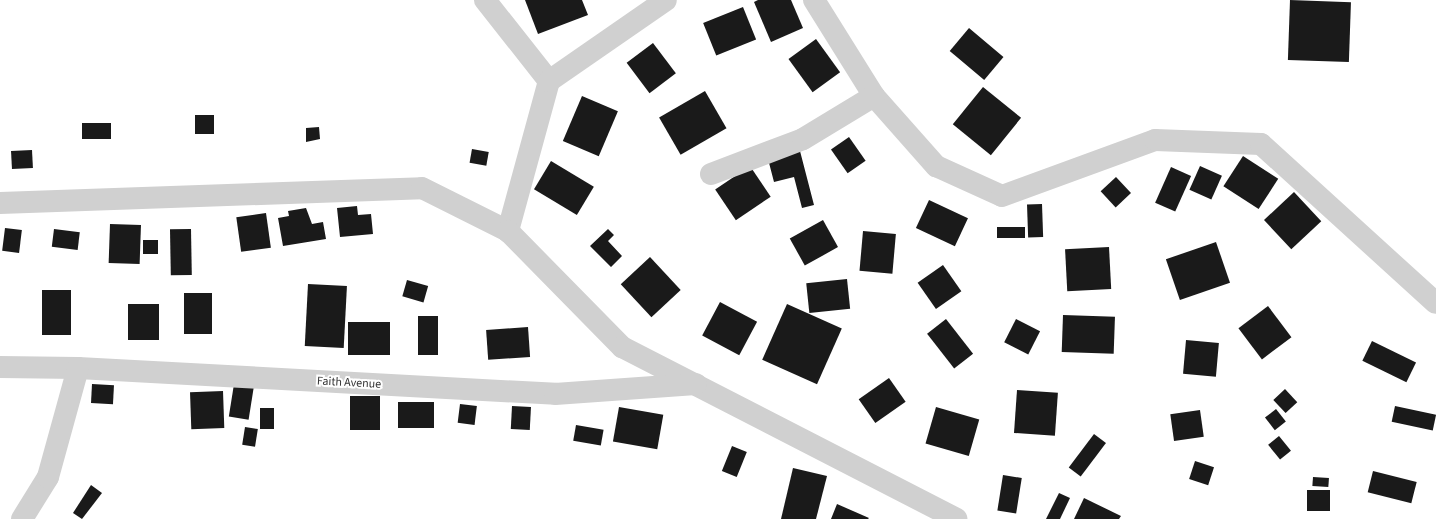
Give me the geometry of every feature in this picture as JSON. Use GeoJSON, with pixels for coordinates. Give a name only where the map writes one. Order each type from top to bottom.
{"type":"FeatureCollection","features":[{"type":"Feature","properties":{"kind":"street"},"geometry":{"type":"LineString","coordinates":[[485,0],[549,81]]}},
{"type":"Feature","properties":{"kind":"street"},"geometry":{"type":"LineString","coordinates":[[508,231],[549,81],[666,0]]}},
{"type":"Feature","properties":{"kind":"street"},"geometry":{"type":"LineString","coordinates":[[814,0],[874,96],[936,166],[1002,196],[1155,140],[1260,144],[1436,303]]}},
{"type":"Feature","properties":{"kind":"street"},"geometry":{"type":"LineString","coordinates":[[711,174],[803,139],[874,96]]}},
{"type":"Feature","properties":{"kind":"street"},"geometry":{"type":"LineString","coordinates":[[0,203],[422,188],[508,231],[622,347],[697,383],[927,513],[956,519]]}},
{"type":"Feature","properties":{"kind":"street","name":"Faith Avenue"},"geometry":{"type":"LineString","coordinates":[[0,367],[78,368],[555,394],[697,383]]}},
{"type":"Feature","properties":{"kind":"street"},"geometry":{"type":"LineString","coordinates":[[22,519],[48,477],[78,368]]}},
{"type":"Feature","properties":{"kind":"building"},"geometry":{"type":"Polygon","coordinates":[[[525,0],[582,0],[588,15],[538,34],[525,0]]]}},
{"type":"Feature","properties":{"kind":"building"},"geometry":{"type":"Polygon","coordinates":[[[758,0],[791,0],[803,28],[771,42],[754,2],[758,0]]]}},
{"type":"Feature","properties":{"kind":"building"},"geometry":{"type":"Polygon","coordinates":[[[1290,0],[1351,2],[1349,62],[1288,60],[1290,0]]]}},
{"type":"Feature","properties":{"kind":"building"},"geometry":{"type":"Polygon","coordinates":[[[743,7],[756,39],[716,56],[703,23],[743,7]]]}},
{"type":"Feature","properties":{"kind":"building"},"geometry":{"type":"Polygon","coordinates":[[[969,28],[1003,57],[984,80],[950,51],[969,28]]]}},
{"type":"Feature","properties":{"kind":"building"},"geometry":{"type":"Polygon","coordinates":[[[816,39],[840,72],[813,92],[788,59],[816,39]]]}},
{"type":"Feature","properties":{"kind":"building"},"geometry":{"type":"Polygon","coordinates":[[[653,43],[676,73],[650,93],[627,63],[653,43]]]}},
{"type":"Feature","properties":{"kind":"building"},"geometry":{"type":"Polygon","coordinates":[[[983,87],[1021,118],[991,155],[953,124],[983,87]]]}},
{"type":"Feature","properties":{"kind":"building"},"geometry":{"type":"Polygon","coordinates":[[[705,91],[726,128],[681,155],[659,118],[705,91]]]}},
{"type":"Feature","properties":{"kind":"building"},"geometry":{"type":"Polygon","coordinates":[[[582,96],[618,111],[599,156],[563,141],[582,96]]]}},
{"type":"Feature","properties":{"kind":"building"},"geometry":{"type":"Polygon","coordinates":[[[195,115],[214,115],[214,134],[195,134],[195,115]]]}},
{"type":"Feature","properties":{"kind":"building"},"geometry":{"type":"Polygon","coordinates":[[[82,123],[111,123],[111,139],[82,139],[82,123]]]}},
{"type":"Feature","properties":{"kind":"building"},"geometry":{"type":"Polygon","coordinates":[[[319,127],[320,139],[306,142],[306,128],[319,127]]]}},
{"type":"Feature","properties":{"kind":"building"},"geometry":{"type":"Polygon","coordinates":[[[849,137],[866,161],[848,173],[831,150],[849,137]]]}},
{"type":"Feature","properties":{"kind":"building"},"geometry":{"type":"Polygon","coordinates":[[[472,149],[489,152],[486,166],[470,163],[472,149]]]}},
{"type":"Feature","properties":{"kind":"building"},"geometry":{"type":"Polygon","coordinates":[[[32,150],[33,168],[12,169],[11,151],[32,150]]]}},
{"type":"Feature","properties":{"kind":"building"},"geometry":{"type":"Polygon","coordinates":[[[800,151],[814,205],[802,208],[794,177],[774,182],[768,159],[800,151]]]}},
{"type":"Feature","properties":{"kind":"building"},"geometry":{"type":"Polygon","coordinates":[[[1243,156],[1278,179],[1259,209],[1223,186],[1243,156]]]}},
{"type":"Feature","properties":{"kind":"building"},"geometry":{"type":"Polygon","coordinates":[[[551,161],[594,187],[577,215],[534,189],[551,161]]]}},
{"type":"Feature","properties":{"kind":"building"},"geometry":{"type":"Polygon","coordinates":[[[750,166],[771,197],[736,220],[715,189],[750,166]]]}},
{"type":"Feature","properties":{"kind":"building"},"geometry":{"type":"Polygon","coordinates":[[[1200,166],[1222,176],[1211,200],[1189,190],[1200,166]]]}},
{"type":"Feature","properties":{"kind":"building"},"geometry":{"type":"Polygon","coordinates":[[[1171,167],[1191,176],[1175,212],[1155,203],[1171,167]]]}},
{"type":"Feature","properties":{"kind":"building"},"geometry":{"type":"Polygon","coordinates":[[[1116,177],[1131,193],[1116,207],[1101,191],[1116,177]]]}},
{"type":"Feature","properties":{"kind":"building"},"geometry":{"type":"Polygon","coordinates":[[[1294,192],[1321,221],[1291,249],[1264,220],[1294,192]]]}},
{"type":"Feature","properties":{"kind":"building"},"geometry":{"type":"Polygon","coordinates":[[[929,200],[968,218],[955,246],[916,228],[929,200]]]}},
{"type":"Feature","properties":{"kind":"building"},"geometry":{"type":"Polygon","coordinates":[[[1042,204],[1043,237],[1028,238],[1027,205],[1042,204]]]}},
{"type":"Feature","properties":{"kind":"building"},"geometry":{"type":"Polygon","coordinates":[[[357,206],[358,215],[371,214],[373,234],[340,237],[337,208],[357,206]]]}},
{"type":"Feature","properties":{"kind":"building"},"geometry":{"type":"Polygon","coordinates":[[[306,208],[312,224],[323,222],[326,239],[283,246],[278,218],[289,216],[288,211],[306,208]]]}},
{"type":"Feature","properties":{"kind":"building"},"geometry":{"type":"Polygon","coordinates":[[[266,213],[271,248],[241,252],[236,217],[266,213]]]}},
{"type":"Feature","properties":{"kind":"building"},"geometry":{"type":"Polygon","coordinates":[[[823,220],[838,247],[805,266],[790,238],[823,220]]]}},
{"type":"Feature","properties":{"kind":"building"},"geometry":{"type":"Polygon","coordinates":[[[110,224],[141,225],[140,264],[109,263],[110,224]]]}},
{"type":"Feature","properties":{"kind":"building"},"geometry":{"type":"Polygon","coordinates":[[[997,227],[1025,227],[1025,238],[997,238],[997,227]]]}},
{"type":"Feature","properties":{"kind":"building"},"geometry":{"type":"Polygon","coordinates":[[[5,228],[22,230],[19,253],[2,251],[5,228]]]}},
{"type":"Feature","properties":{"kind":"building"},"geometry":{"type":"Polygon","coordinates":[[[54,229],[80,232],[78,250],[52,247],[54,229]]]}},
{"type":"Feature","properties":{"kind":"building"},"geometry":{"type":"Polygon","coordinates":[[[170,229],[191,229],[192,275],[171,275],[170,229]]]}},
{"type":"Feature","properties":{"kind":"building"},"geometry":{"type":"Polygon","coordinates":[[[608,229],[614,235],[608,241],[622,256],[611,267],[590,246],[608,229]]]}},
{"type":"Feature","properties":{"kind":"building"},"geometry":{"type":"Polygon","coordinates":[[[863,231],[896,234],[892,274],[860,271],[863,231]]]}},
{"type":"Feature","properties":{"kind":"building"},"geometry":{"type":"Polygon","coordinates":[[[143,240],[158,240],[158,254],[143,254],[143,240]]]}},
{"type":"Feature","properties":{"kind":"building"},"geometry":{"type":"Polygon","coordinates":[[[1216,242],[1230,283],[1180,300],[1166,259],[1216,242]]]}},
{"type":"Feature","properties":{"kind":"building"},"geometry":{"type":"Polygon","coordinates":[[[1109,247],[1111,289],[1067,291],[1065,249],[1109,247]]]}},
{"type":"Feature","properties":{"kind":"building"},"geometry":{"type":"Polygon","coordinates":[[[650,257],[681,290],[651,317],[621,284],[650,257]]]}},
{"type":"Feature","properties":{"kind":"building"},"geometry":{"type":"Polygon","coordinates":[[[943,265],[961,291],[936,309],[918,283],[943,265]]]}},
{"type":"Feature","properties":{"kind":"building"},"geometry":{"type":"Polygon","coordinates":[[[847,279],[850,309],[809,313],[806,283],[847,279]]]}},
{"type":"Feature","properties":{"kind":"building"},"geometry":{"type":"Polygon","coordinates":[[[407,280],[428,286],[423,302],[402,296],[407,280]]]}},
{"type":"Feature","properties":{"kind":"building"},"geometry":{"type":"Polygon","coordinates":[[[308,284],[347,286],[344,348],[305,346],[308,284]]]}},
{"type":"Feature","properties":{"kind":"building"},"geometry":{"type":"Polygon","coordinates":[[[42,290],[71,290],[71,335],[42,335],[42,290]]]}},
{"type":"Feature","properties":{"kind":"building"},"geometry":{"type":"Polygon","coordinates":[[[184,293],[212,293],[212,334],[184,334],[184,293]]]}},
{"type":"Feature","properties":{"kind":"building"},"geometry":{"type":"Polygon","coordinates":[[[720,302],[757,322],[739,355],[702,336],[720,302]]]}},
{"type":"Feature","properties":{"kind":"building"},"geometry":{"type":"Polygon","coordinates":[[[128,304],[159,304],[159,340],[128,340],[128,304]]]}},
{"type":"Feature","properties":{"kind":"building"},"geometry":{"type":"Polygon","coordinates":[[[787,304],[842,328],[817,384],[762,360],[787,304]]]}},
{"type":"Feature","properties":{"kind":"building"},"geometry":{"type":"Polygon","coordinates":[[[1268,306],[1291,337],[1262,359],[1238,328],[1268,306]]]}},
{"type":"Feature","properties":{"kind":"building"},"geometry":{"type":"Polygon","coordinates":[[[1063,315],[1115,317],[1114,354],[1062,352],[1063,315]]]}},
{"type":"Feature","properties":{"kind":"building"},"geometry":{"type":"Polygon","coordinates":[[[418,316],[438,316],[438,355],[418,355],[418,316]]]}},
{"type":"Feature","properties":{"kind":"building"},"geometry":{"type":"Polygon","coordinates":[[[946,319],[973,354],[954,368],[927,334],[946,319]]]}},
{"type":"Feature","properties":{"kind":"building"},"geometry":{"type":"Polygon","coordinates":[[[1016,319],[1040,331],[1028,354],[1004,342],[1016,319]]]}},
{"type":"Feature","properties":{"kind":"building"},"geometry":{"type":"Polygon","coordinates":[[[348,322],[390,322],[390,355],[348,355],[348,322]]]}},
{"type":"Feature","properties":{"kind":"building"},"geometry":{"type":"Polygon","coordinates":[[[528,327],[530,357],[488,360],[486,330],[528,327]]]}},
{"type":"Feature","properties":{"kind":"building"},"geometry":{"type":"Polygon","coordinates":[[[1186,340],[1219,343],[1216,377],[1183,374],[1186,340]]]}},
{"type":"Feature","properties":{"kind":"building"},"geometry":{"type":"Polygon","coordinates":[[[1372,341],[1416,362],[1406,382],[1362,361],[1372,341]]]}},
{"type":"Feature","properties":{"kind":"building"},"geometry":{"type":"Polygon","coordinates":[[[889,378],[906,402],[875,423],[859,399],[889,378]]]}},
{"type":"Feature","properties":{"kind":"building"},"geometry":{"type":"Polygon","coordinates":[[[92,384],[114,385],[113,404],[91,403],[92,384]]]}},
{"type":"Feature","properties":{"kind":"building"},"geometry":{"type":"Polygon","coordinates":[[[234,384],[254,387],[249,420],[229,417],[234,384]]]}},
{"type":"Feature","properties":{"kind":"building"},"geometry":{"type":"Polygon","coordinates":[[[1285,389],[1297,402],[1286,413],[1273,400],[1285,389]]]}},
{"type":"Feature","properties":{"kind":"building"},"geometry":{"type":"Polygon","coordinates":[[[1017,390],[1058,393],[1055,436],[1014,433],[1017,390]]]}},
{"type":"Feature","properties":{"kind":"building"},"geometry":{"type":"Polygon","coordinates":[[[223,391],[224,428],[191,429],[190,392],[223,391]]]}},
{"type":"Feature","properties":{"kind":"building"},"geometry":{"type":"Polygon","coordinates":[[[350,396],[380,396],[380,430],[350,430],[350,396]]]}},
{"type":"Feature","properties":{"kind":"building"},"geometry":{"type":"Polygon","coordinates":[[[398,402],[434,402],[434,428],[398,428],[398,402]]]}},
{"type":"Feature","properties":{"kind":"building"},"geometry":{"type":"Polygon","coordinates":[[[460,404],[477,406],[475,425],[458,423],[460,404]]]}},
{"type":"Feature","properties":{"kind":"building"},"geometry":{"type":"Polygon","coordinates":[[[512,406],[531,407],[530,430],[511,429],[512,406]]]}},
{"type":"Feature","properties":{"kind":"building"},"geometry":{"type":"Polygon","coordinates":[[[1395,406],[1436,415],[1433,430],[1392,422],[1395,406]]]}},
{"type":"Feature","properties":{"kind":"building"},"geometry":{"type":"Polygon","coordinates":[[[619,407],[663,415],[657,449],[613,441],[619,407]]]}},
{"type":"Feature","properties":{"kind":"building"},"geometry":{"type":"Polygon","coordinates":[[[936,407],[979,419],[969,456],[926,444],[936,407]]]}},
{"type":"Feature","properties":{"kind":"building"},"geometry":{"type":"Polygon","coordinates":[[[260,408],[274,408],[274,429],[260,429],[260,408]]]}},
{"type":"Feature","properties":{"kind":"building"},"geometry":{"type":"Polygon","coordinates":[[[1276,409],[1286,422],[1275,430],[1265,418],[1276,409]]]}},
{"type":"Feature","properties":{"kind":"building"},"geometry":{"type":"Polygon","coordinates":[[[1200,410],[1204,437],[1174,441],[1170,414],[1200,410]]]}},
{"type":"Feature","properties":{"kind":"building"},"geometry":{"type":"Polygon","coordinates":[[[576,425],[604,430],[601,446],[573,441],[576,425]]]}},
{"type":"Feature","properties":{"kind":"building"},"geometry":{"type":"Polygon","coordinates":[[[245,427],[258,429],[255,447],[242,445],[245,427]]]}},
{"type":"Feature","properties":{"kind":"building"},"geometry":{"type":"Polygon","coordinates":[[[1094,434],[1106,443],[1081,477],[1069,468],[1094,434]]]}},
{"type":"Feature","properties":{"kind":"building"},"geometry":{"type":"Polygon","coordinates":[[[1279,436],[1291,451],[1280,460],[1268,445],[1279,436]]]}},
{"type":"Feature","properties":{"kind":"building"},"geometry":{"type":"Polygon","coordinates":[[[732,446],[747,452],[737,477],[722,471],[732,446]]]}},
{"type":"Feature","properties":{"kind":"building"},"geometry":{"type":"Polygon","coordinates":[[[1195,461],[1214,467],[1208,485],[1189,479],[1195,461]]]}},
{"type":"Feature","properties":{"kind":"building"},"geometry":{"type":"Polygon","coordinates":[[[793,468],[827,476],[816,519],[781,519],[793,468]]]}},
{"type":"Feature","properties":{"kind":"building"},"geometry":{"type":"Polygon","coordinates":[[[1373,471],[1417,482],[1411,503],[1368,492],[1373,471]]]}},
{"type":"Feature","properties":{"kind":"building"},"geometry":{"type":"Polygon","coordinates":[[[1003,475],[1022,478],[1016,514],[997,511],[1003,475]]]}},
{"type":"Feature","properties":{"kind":"building"},"geometry":{"type":"Polygon","coordinates":[[[1313,477],[1329,478],[1328,487],[1312,486],[1313,477]]]}},
{"type":"Feature","properties":{"kind":"building"},"geometry":{"type":"Polygon","coordinates":[[[91,485],[102,493],[82,519],[73,513],[91,485]]]}},
{"type":"Feature","properties":{"kind":"building"},"geometry":{"type":"Polygon","coordinates":[[[1307,490],[1330,490],[1330,511],[1307,511],[1307,490]]]}},
{"type":"Feature","properties":{"kind":"building"},"geometry":{"type":"Polygon","coordinates":[[[1059,493],[1070,498],[1060,519],[1046,519],[1059,493]]]}},
{"type":"Feature","properties":{"kind":"building"},"geometry":{"type":"Polygon","coordinates":[[[1084,498],[1121,516],[1119,519],[1074,519],[1084,498]]]}},
{"type":"Feature","properties":{"kind":"building"},"geometry":{"type":"Polygon","coordinates":[[[837,504],[869,518],[831,519],[837,504]]]}}]}
